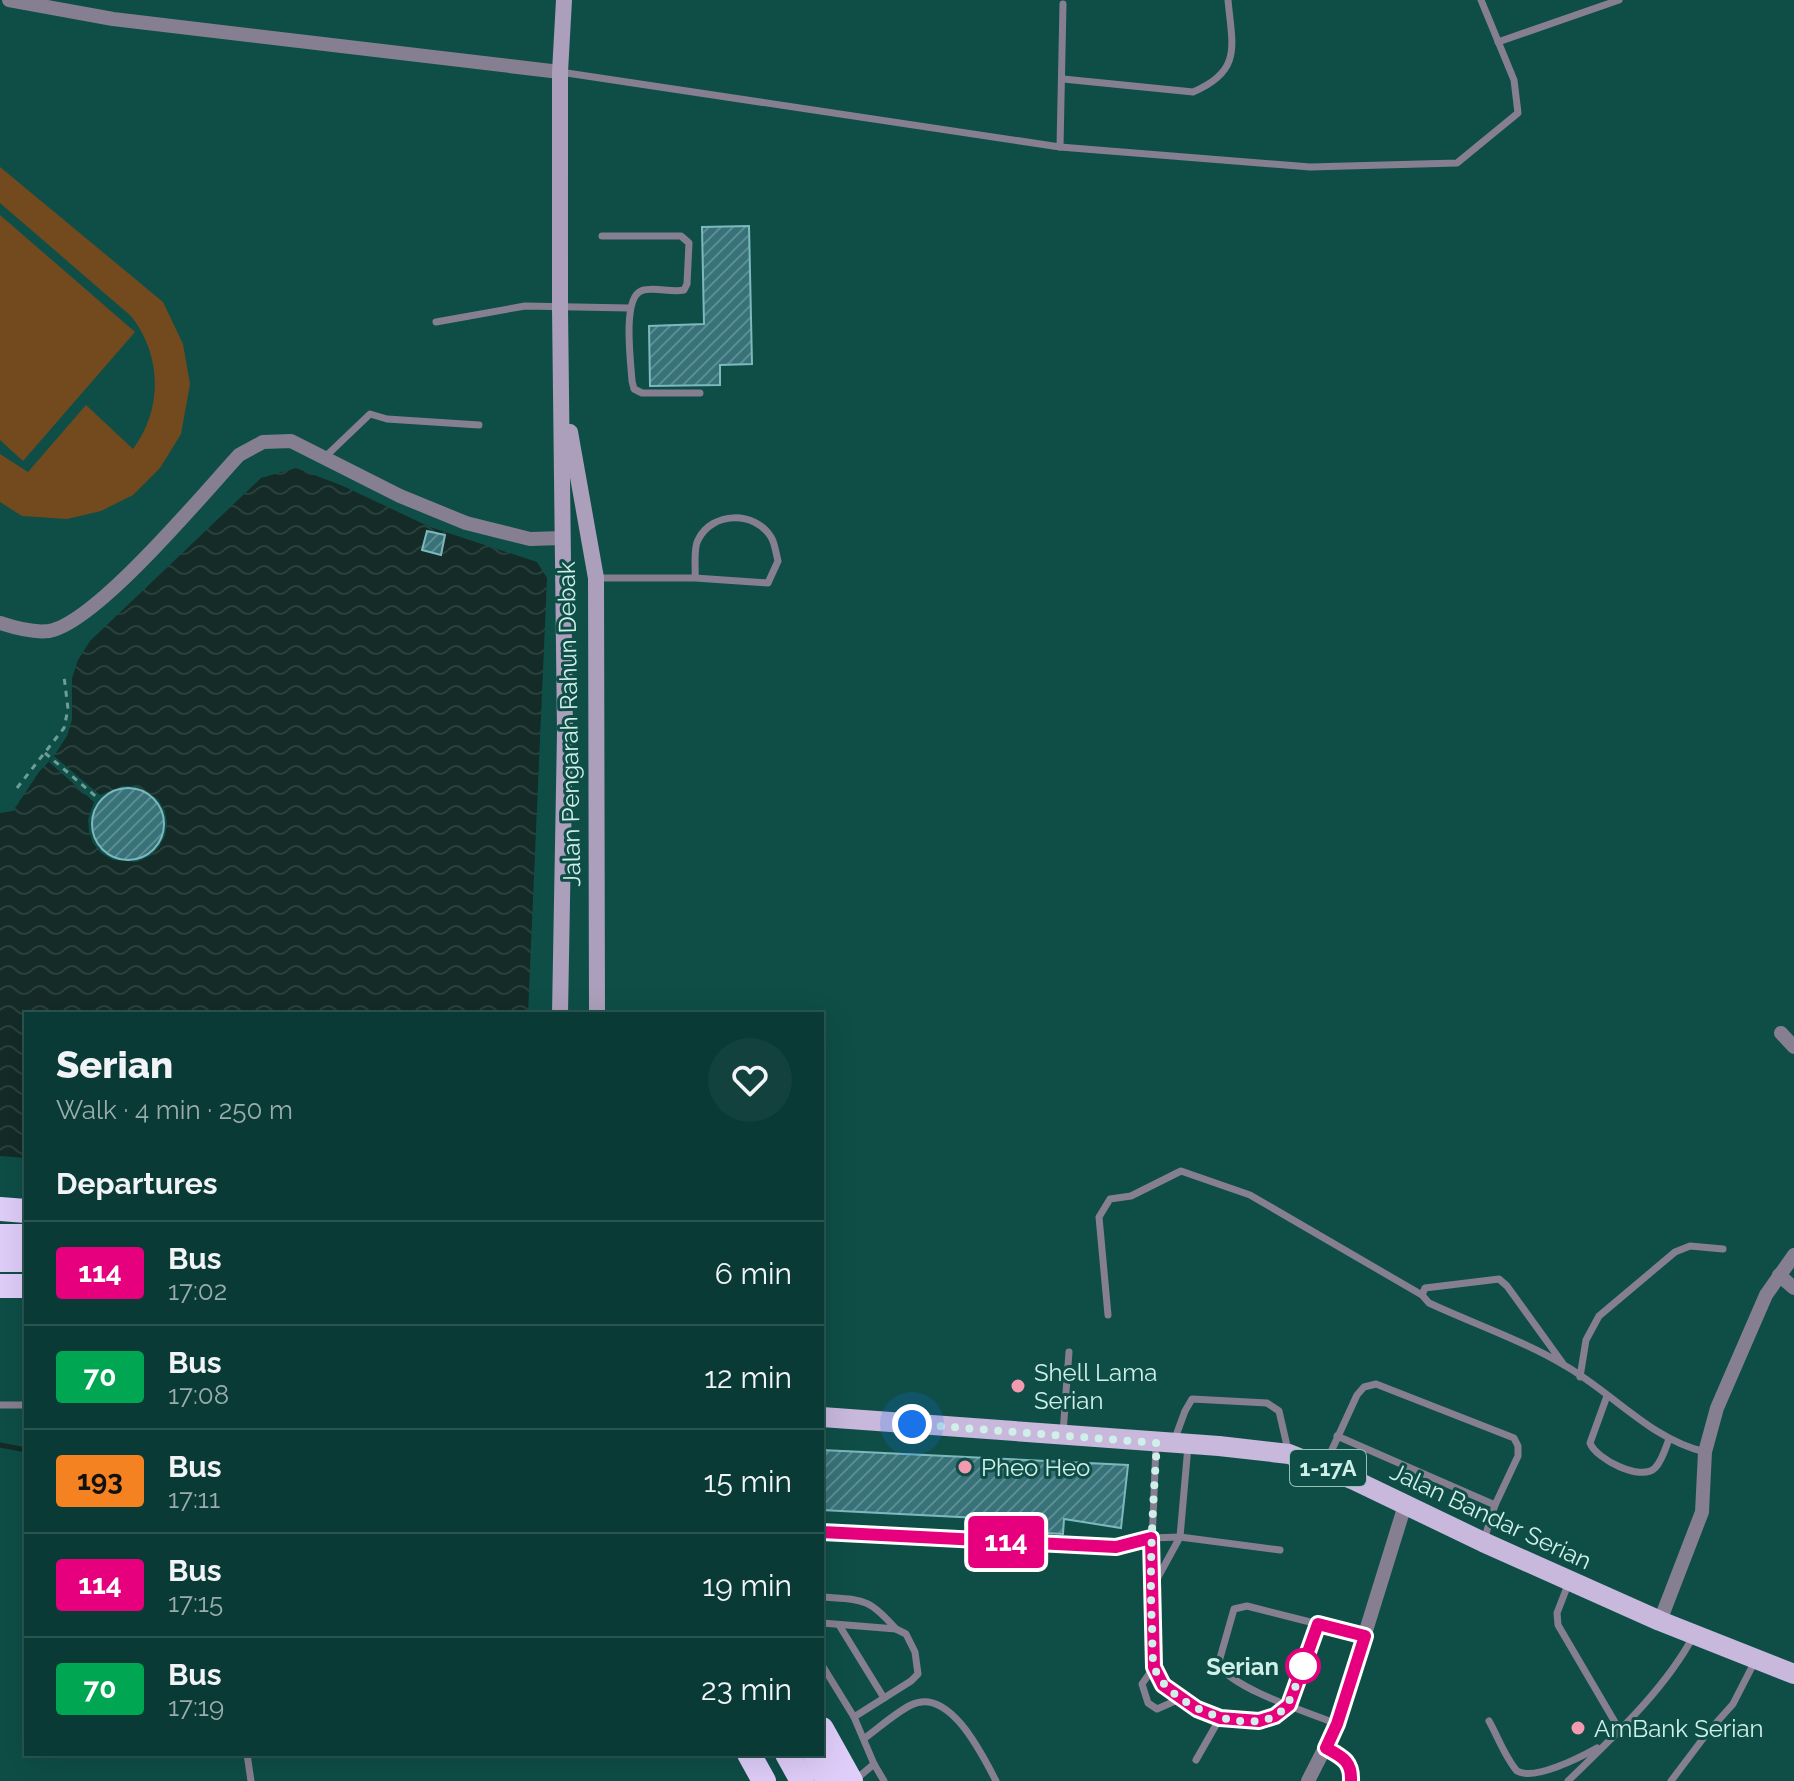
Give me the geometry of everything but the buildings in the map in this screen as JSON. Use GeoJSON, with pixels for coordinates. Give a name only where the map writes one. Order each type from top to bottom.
{"type":"FeatureCollection","features":[{"type":"Feature","properties":{"kind":"highway"},"geometry":{"type":"LineString","coordinates":[[0,1209],[24,1211]]}},
{"type":"Feature","properties":{"kind":"highway"},"geometry":{"type":"LineString","coordinates":[[0,1236],[24,1236]]}},
{"type":"Feature","properties":{"kind":"highway"},"geometry":{"type":"LineString","coordinates":[[0,1260],[24,1260]]}},
{"type":"Feature","properties":{"kind":"highway"},"geometry":{"type":"LineString","coordinates":[[0,1286],[24,1286]]}},
{"type":"Feature","properties":{"kind":"highway"},"geometry":{"type":"LineString","coordinates":[[824,1732],[852,1781]]}},
{"type":"Feature","properties":{"kind":"highway"},"geometry":{"type":"LineString","coordinates":[[750,1756],[764,1781]]}},
{"type":"Feature","properties":{"kind":"highway"},"geometry":{"type":"LineString","coordinates":[[788,1756],[802,1781]]}},
{"type":"Feature","properties":{"kind":"highway"},"geometry":{"type":"LineString","coordinates":[[815,1756],[828,1781]]}},
{"type":"Feature","properties":{"kind":"main road","name":"Jalan Bandar Serian"},"geometry":{"type":"LineString","coordinates":[[824,1417],[1289,1454],[1324,1467],[1569,1582],[1794,1674]]}},
{"type":"Feature","properties":{"kind":"street"},"geometry":{"type":"LineString","coordinates":[[9,0],[113,19],[560,72]]}},
{"type":"Feature","properties":{"kind":"street","name":"Jalan Pengarah Rahun Debak"},"geometry":{"type":"LineString","coordinates":[[560,1012],[565,732],[560,308],[560,72],[564,0]]}},
{"type":"Feature","properties":{"kind":"street","name":"Jalan Pengarah Rahun Debak"},"geometry":{"type":"LineString","coordinates":[[562,387],[596,578],[597,1012]]}},
{"type":"Feature","properties":{"kind":"street"},"geometry":{"type":"LineString","coordinates":[[0,623],[25,630],[49,631],[74,621],[115,588],[239,455],[263,442],[291,441],[400,496],[466,523],[530,539],[563,538]]}},
{"type":"Feature","properties":{"kind":"street"},"geometry":{"type":"LineString","coordinates":[[1781,1033],[1794,1047]]}},
{"type":"Feature","properties":{"kind":"street"},"geometry":{"type":"LineString","coordinates":[[1660,1621],[1702,1512],[1705,1452],[1717,1408],[1766,1295],[1794,1255]]}},
{"type":"Feature","properties":{"kind":"street"},"geometry":{"type":"LineString","coordinates":[[1779,1275],[1794,1288]]}},
{"type":"Feature","properties":{"kind":"street"},"geometry":{"type":"LineString","coordinates":[[1308,1781],[1337,1724],[1405,1505]]}},
{"type":"Feature","properties":{"kind":"lane"},"geometry":{"type":"LineString","coordinates":[[1063,79],[1193,92],[1212,84],[1227,69],[1233,53],[1228,0]]}},
{"type":"Feature","properties":{"kind":"lane"},"geometry":{"type":"LineString","coordinates":[[560,72],[1060,147],[1310,167],[1457,163],[1518,113],[1514,80],[1481,0]]}},
{"type":"Feature","properties":{"kind":"lane"},"geometry":{"type":"LineString","coordinates":[[1498,42],[1619,0]]}},
{"type":"Feature","properties":{"kind":"lane"},"geometry":{"type":"LineString","coordinates":[[1060,147],[1063,4]]}},
{"type":"Feature","properties":{"kind":"lane"},"geometry":{"type":"LineString","coordinates":[[602,236],[681,236],[689,243],[684,290],[642,290],[629,308],[632,381],[634,389],[642,393],[700,393]]}},
{"type":"Feature","properties":{"kind":"lane"},"geometry":{"type":"LineString","coordinates":[[436,322],[525,306],[629,308]]}},
{"type":"Feature","properties":{"kind":"lane"},"geometry":{"type":"LineString","coordinates":[[325,457],[370,414],[387,419],[479,425]]}},
{"type":"Feature","properties":{"kind":"lane"},"geometry":{"type":"LineString","coordinates":[[596,578],[695,578],[768,583],[778,561],[772,538],[757,522],[731,516],[710,525],[697,541],[695,578]]}},
{"type":"Feature","properties":{"kind":"lane"},"geometry":{"type":"LineString","coordinates":[[1108,1315],[1099,1217],[1110,1199],[1131,1196],[1181,1171],[1250,1195],[1422,1295],[1429,1303],[1564,1365],[1669,1439],[1684,1447],[1705,1452]]}},
{"type":"Feature","properties":{"kind":"lane"},"geometry":{"type":"LineString","coordinates":[[1580,1377],[1586,1340],[1599,1316],[1675,1252],[1690,1246],[1723,1249]]}},
{"type":"Feature","properties":{"kind":"lane"},"geometry":{"type":"LineString","coordinates":[[1422,1295],[1425,1288],[1433,1285],[1499,1279],[1564,1365]]}},
{"type":"Feature","properties":{"kind":"lane"},"geometry":{"type":"LineString","coordinates":[[1063,1436],[1069,1352]]}},
{"type":"Feature","properties":{"kind":"lane"},"geometry":{"type":"LineString","coordinates":[[1324,1467],[1357,1395],[1364,1387],[1376,1384],[1514,1438],[1518,1456],[1495,1505],[1483,1542]]}},
{"type":"Feature","properties":{"kind":"lane"},"geometry":{"type":"LineString","coordinates":[[1607,1396],[1590,1443],[1597,1455],[1637,1472],[1648,1471],[1655,1468],[1669,1439]]}},
{"type":"Feature","properties":{"kind":"lane"},"geometry":{"type":"LineString","coordinates":[[1289,1454],[1279,1411],[1267,1403],[1192,1399],[1173,1444],[1151,1538],[1154,1667],[1163,1685],[1197,1709],[1220,1718],[1259,1721],[1275,1716],[1289,1705],[1318,1624]]}},
{"type":"Feature","properties":{"kind":"lane"},"geometry":{"type":"LineString","coordinates":[[0,1405],[24,1405]]}},
{"type":"Feature","properties":{"kind":"lane"},"geometry":{"type":"LineString","coordinates":[[1337,1436],[1495,1505]]}},
{"type":"Feature","properties":{"kind":"lane"},"geometry":{"type":"LineString","coordinates":[[1150,1592],[1180,1537],[1173,1444]]}},
{"type":"Feature","properties":{"kind":"lane"},"geometry":{"type":"LineString","coordinates":[[824,1532],[1116,1547],[1151,1538],[1180,1537],[1280,1550]]}},
{"type":"Feature","properties":{"kind":"lane"},"geometry":{"type":"LineString","coordinates":[[1569,1582],[1557,1613],[1558,1625],[1619,1729]]}},
{"type":"Feature","properties":{"kind":"lane"},"geometry":{"type":"LineString","coordinates":[[824,1597],[862,1600],[876,1607],[896,1629],[906,1634],[915,1652],[918,1674],[854,1717]]}},
{"type":"Feature","properties":{"kind":"lane"},"geometry":{"type":"LineString","coordinates":[[1337,1724],[1226,1676],[1218,1665],[1234,1609],[1247,1606],[1365,1636]]}},
{"type":"Feature","properties":{"kind":"lane"},"geometry":{"type":"LineString","coordinates":[[824,1623],[896,1629]]}},
{"type":"Feature","properties":{"kind":"lane"},"geometry":{"type":"LineString","coordinates":[[839,1625],[884,1698]]}},
{"type":"Feature","properties":{"kind":"lane"},"geometry":{"type":"LineString","coordinates":[[1568,1781],[1682,1657],[1694,1635]]}},
{"type":"Feature","properties":{"kind":"lane"},"geometry":{"type":"LineString","coordinates":[[1671,1781],[1733,1704],[1756,1659]]}},
{"type":"Feature","properties":{"kind":"lane"},"geometry":{"type":"LineString","coordinates":[[1154,1667],[1142,1684],[1148,1703],[1157,1709],[1182,1698]]}},
{"type":"Feature","properties":{"kind":"lane"},"geometry":{"type":"LineString","coordinates":[[824,1668],[854,1717],[884,1781]]}},
{"type":"Feature","properties":{"kind":"lane"},"geometry":{"type":"LineString","coordinates":[[865,1738],[911,1705],[925,1701],[940,1704],[953,1714],[996,1781]]}},
{"type":"Feature","properties":{"kind":"lane"},"geometry":{"type":"LineString","coordinates":[[1196,1760],[1220,1718]]}},
{"type":"Feature","properties":{"kind":"lane"},"geometry":{"type":"LineString","coordinates":[[1489,1721],[1524,1778],[1535,1779],[1554,1772],[1606,1743]]}},
{"type":"Feature","properties":{"kind":"lane"},"geometry":{"type":"LineString","coordinates":[[1326,1748],[1347,1760],[1351,1768],[1351,1781]]}},
{"type":"Feature","properties":{"kind":"lane"},"geometry":{"type":"LineString","coordinates":[[247,1756],[251,1781]]}},
{"type":"Feature","properties":{"kind":"lane"},"geometry":{"type":"LineString","coordinates":[[852,1781],[874,1764]]}},
{"type":"Feature","properties":{"kind":"path"},"geometry":{"type":"LineString","coordinates":[[17,788],[64,728],[68,709],[64,676]]}},
{"type":"Feature","properties":{"kind":"path"},"geometry":{"type":"LineString","coordinates":[[44,752],[100,800]]}},
{"type":"Feature","properties":{"kind":"shaded area"},"geometry":{"type":"Polygon","coordinates":[[[0,167],[163,302],[183,344],[190,384],[181,434],[160,468],[133,495],[101,511],[67,519],[22,516],[0,502],[0,454],[28,472],[86,405],[133,449],[150,417],[155,382],[149,348],[131,316],[0,203],[0,167]]]}},
{"type":"Feature","properties":{"kind":"shaded area"},"geometry":{"type":"Polygon","coordinates":[[[0,215],[135,332],[23,461],[0,440],[0,215]]]}},
{"type":"Feature","properties":{"kind":"water"},"geometry":{"type":"Polygon","coordinates":[[[296,468],[343,486],[430,527],[537,562],[547,578],[528,1012],[24,1012],[24,1158],[0,1156],[0,813],[13,811],[67,736],[72,720],[72,678],[78,660],[90,641],[261,478],[296,468]]]}},
{"type":"Feature","properties":{"kind":"pier"},"geometry":{"type":"Polygon","coordinates":[[[54,756],[100,795],[122,786],[137,786],[158,799],[167,823],[159,847],[137,862],[113,860],[101,853],[89,831],[88,819],[94,802],[49,762],[54,756]]]}},
{"type":"Feature","properties":{"kind":"waterway"},"geometry":{"type":"LineString","coordinates":[[0,1445],[24,1450]]}},
{"type":"Feature","properties":{"kind":"bus line","name":"114"},"geometry":{"type":"LineString","coordinates":[[824,1532],[1116,1547],[1138,1544],[1151,1538],[1154,1667],[1163,1685],[1197,1709],[1220,1718],[1259,1721],[1275,1716],[1289,1705],[1318,1624],[1365,1636],[1337,1724],[1326,1748],[1347,1760],[1351,1768],[1351,1781]]}},
{"type":"Feature","properties":{"kind":"place","name":"Shell Lama Serian"},"geometry":{"type":"Point","coordinates":[1018,1386]}},
{"type":"Feature","properties":{"kind":"place","name":"Pheo Heo"},"geometry":{"type":"Point","coordinates":[965,1467]}},
{"type":"Feature","properties":{"kind":"place","name":"Serian"},"geometry":{"type":"Point","coordinates":[1303,1666]}},
{"type":"Feature","properties":{"kind":"place","name":"AmBank Serian"},"geometry":{"type":"Point","coordinates":[1578,1728]}},
{"type":"Feature","properties":{"kind":"route"},"geometry":{"type":"LineString","coordinates":[[912,1424],[1157,1443],[1150,1592],[1154,1667],[1163,1685],[1197,1709],[1220,1718],[1259,1721],[1275,1716],[1289,1705],[1304,1663],[1303,1666]]}}]}
